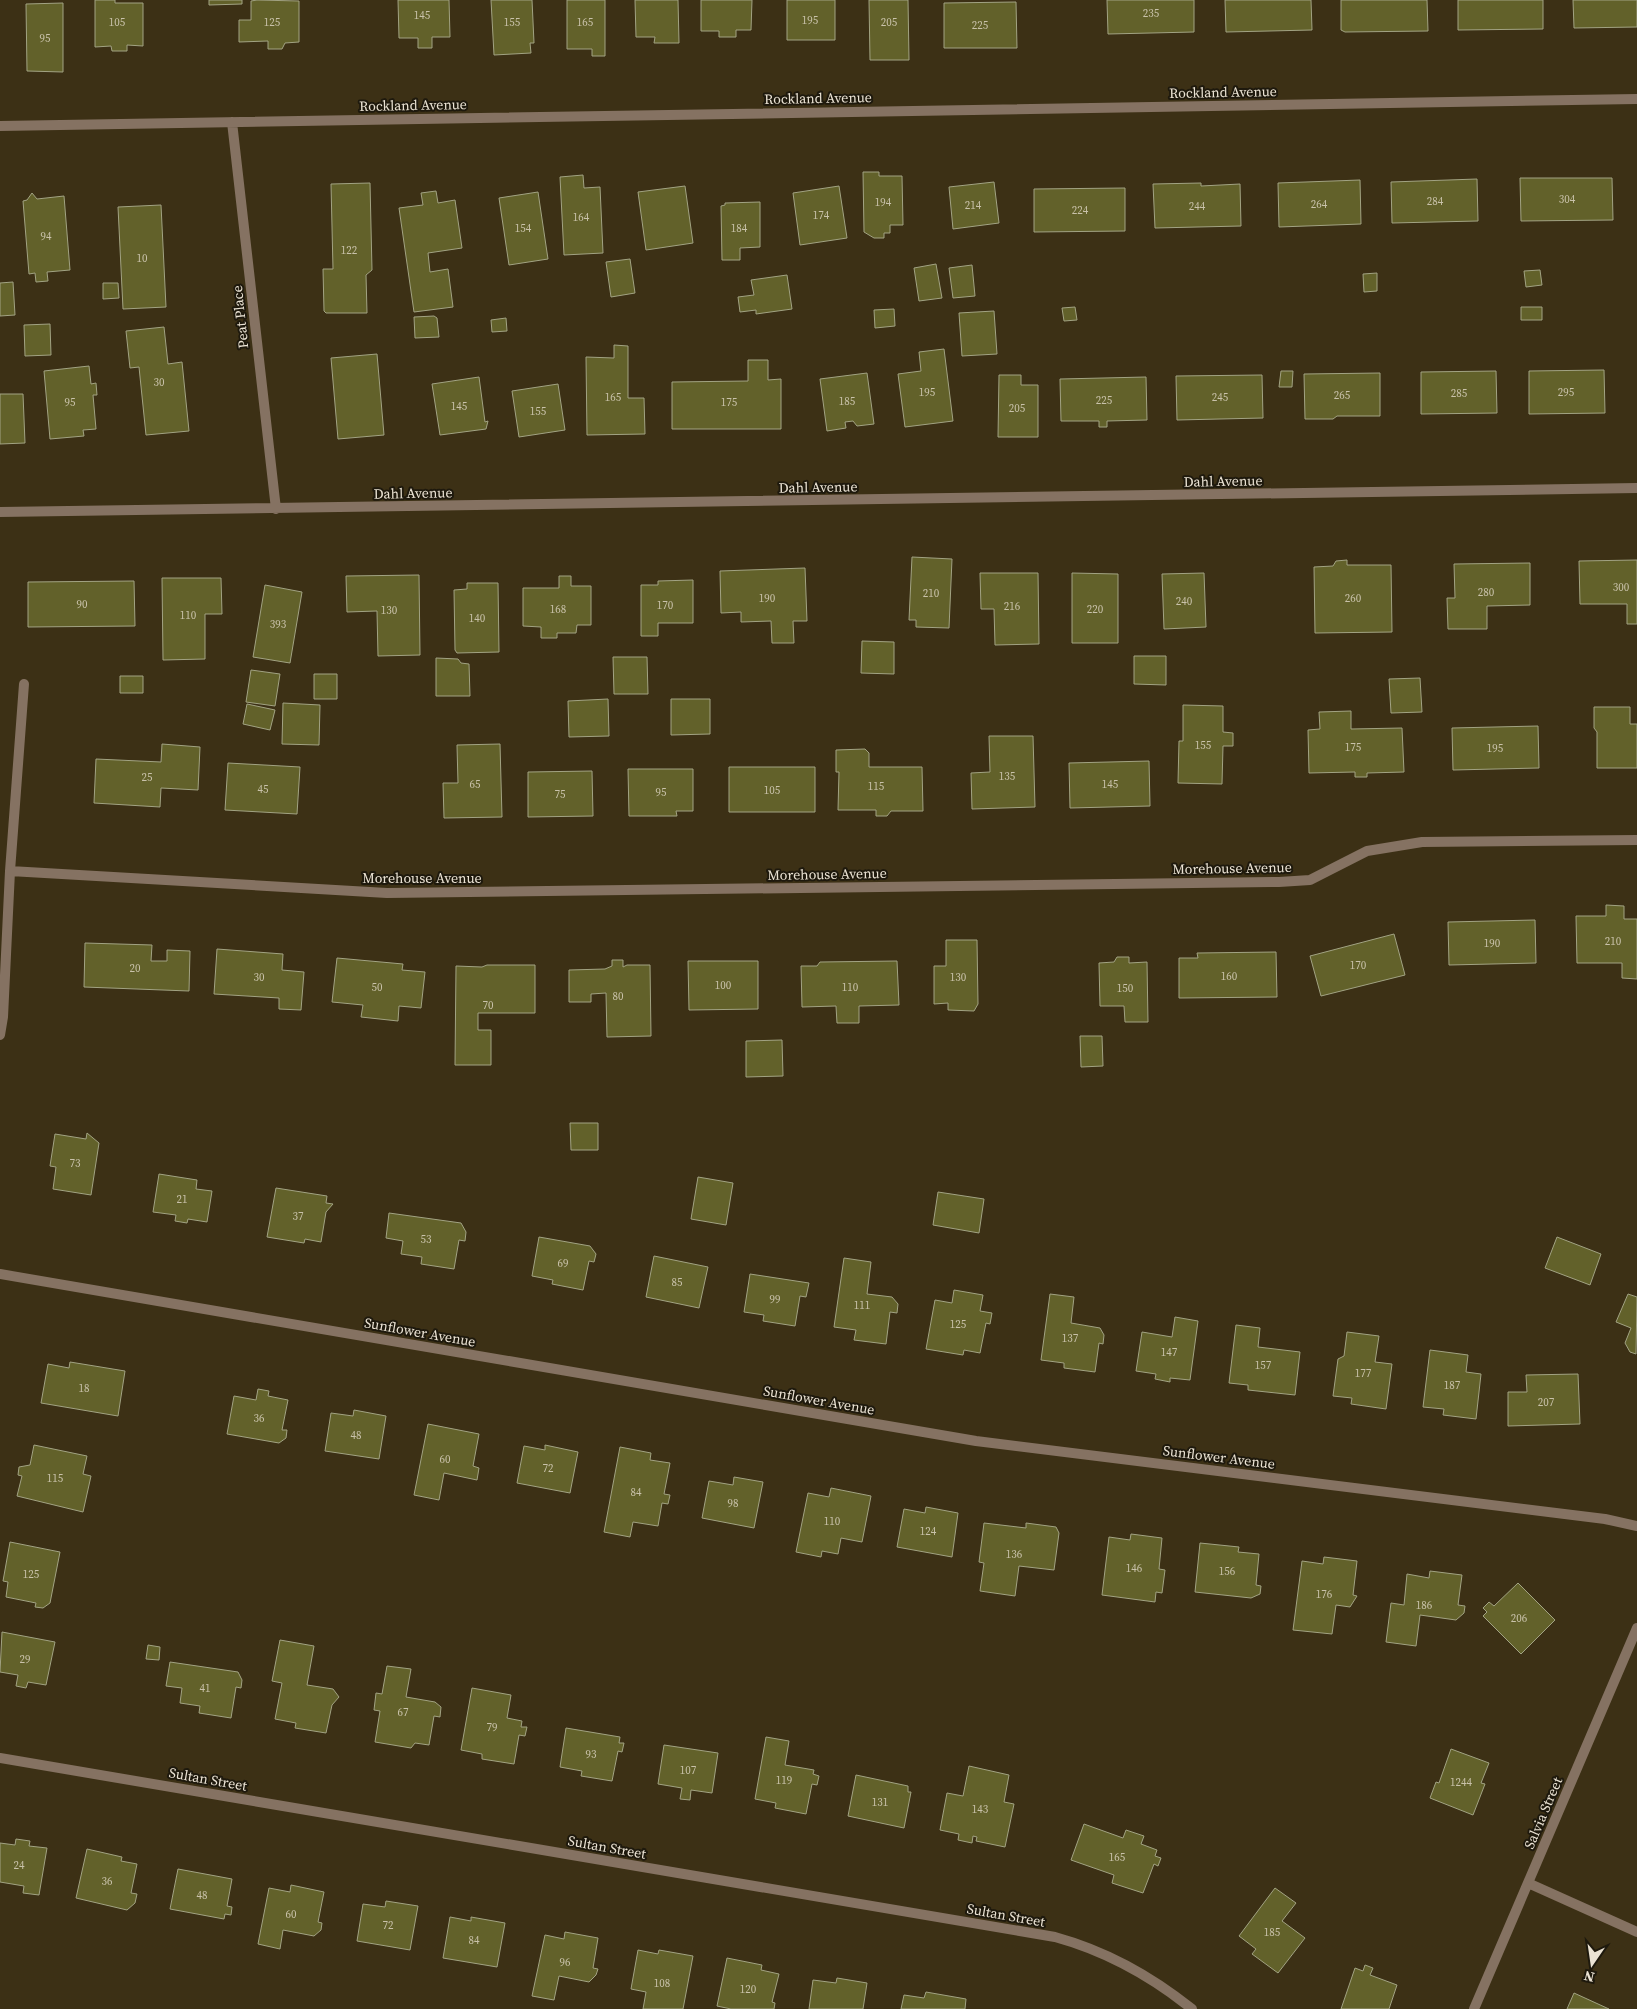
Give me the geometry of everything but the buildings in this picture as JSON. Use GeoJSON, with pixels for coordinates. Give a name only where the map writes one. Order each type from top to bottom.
{"type":"FeatureCollection","features":[{"type":"Feature","properties":{"kind":"street","name":"Rockland Avenue"},"geometry":{"type":"LineString","coordinates":[[0,126],[1637,99]]}},
{"type":"Feature","properties":{"kind":"street","name":"Peat Place"},"geometry":{"type":"LineString","coordinates":[[232,122],[276,509]]}},
{"type":"Feature","properties":{"kind":"street","name":"Dahl Avenue"},"geometry":{"type":"LineString","coordinates":[[0,512],[1637,488]]}},
{"type":"Feature","properties":{"kind":"street"},"geometry":{"type":"LineString","coordinates":[[0,1036],[3,1017],[10,871],[24,684]]}},
{"type":"Feature","properties":{"kind":"street","name":"Morehouse Avenue"},"geometry":{"type":"LineString","coordinates":[[10,871],[387,893],[1279,882],[1310,880],[1366,851],[1397,844],[1422,842],[1637,840]]}},
{"type":"Feature","properties":{"kind":"street","name":"Sunflower Avenue"},"geometry":{"type":"LineString","coordinates":[[0,1274],[976,1441],[1605,1519],[1637,1526]]}},
{"type":"Feature","properties":{"kind":"street","name":"Salvia Street"},"geometry":{"type":"LineString","coordinates":[[1474,2009],[1637,1628]]}},
{"type":"Feature","properties":{"kind":"street","name":"Sultan Street"},"geometry":{"type":"LineString","coordinates":[[0,1758],[1055,1937],[1081,1944],[1129,1966],[1160,1984],[1192,2009]]}},
{"type":"Feature","properties":{"kind":"street"},"geometry":{"type":"LineString","coordinates":[[1528,1883],[1637,1932]]}}]}
